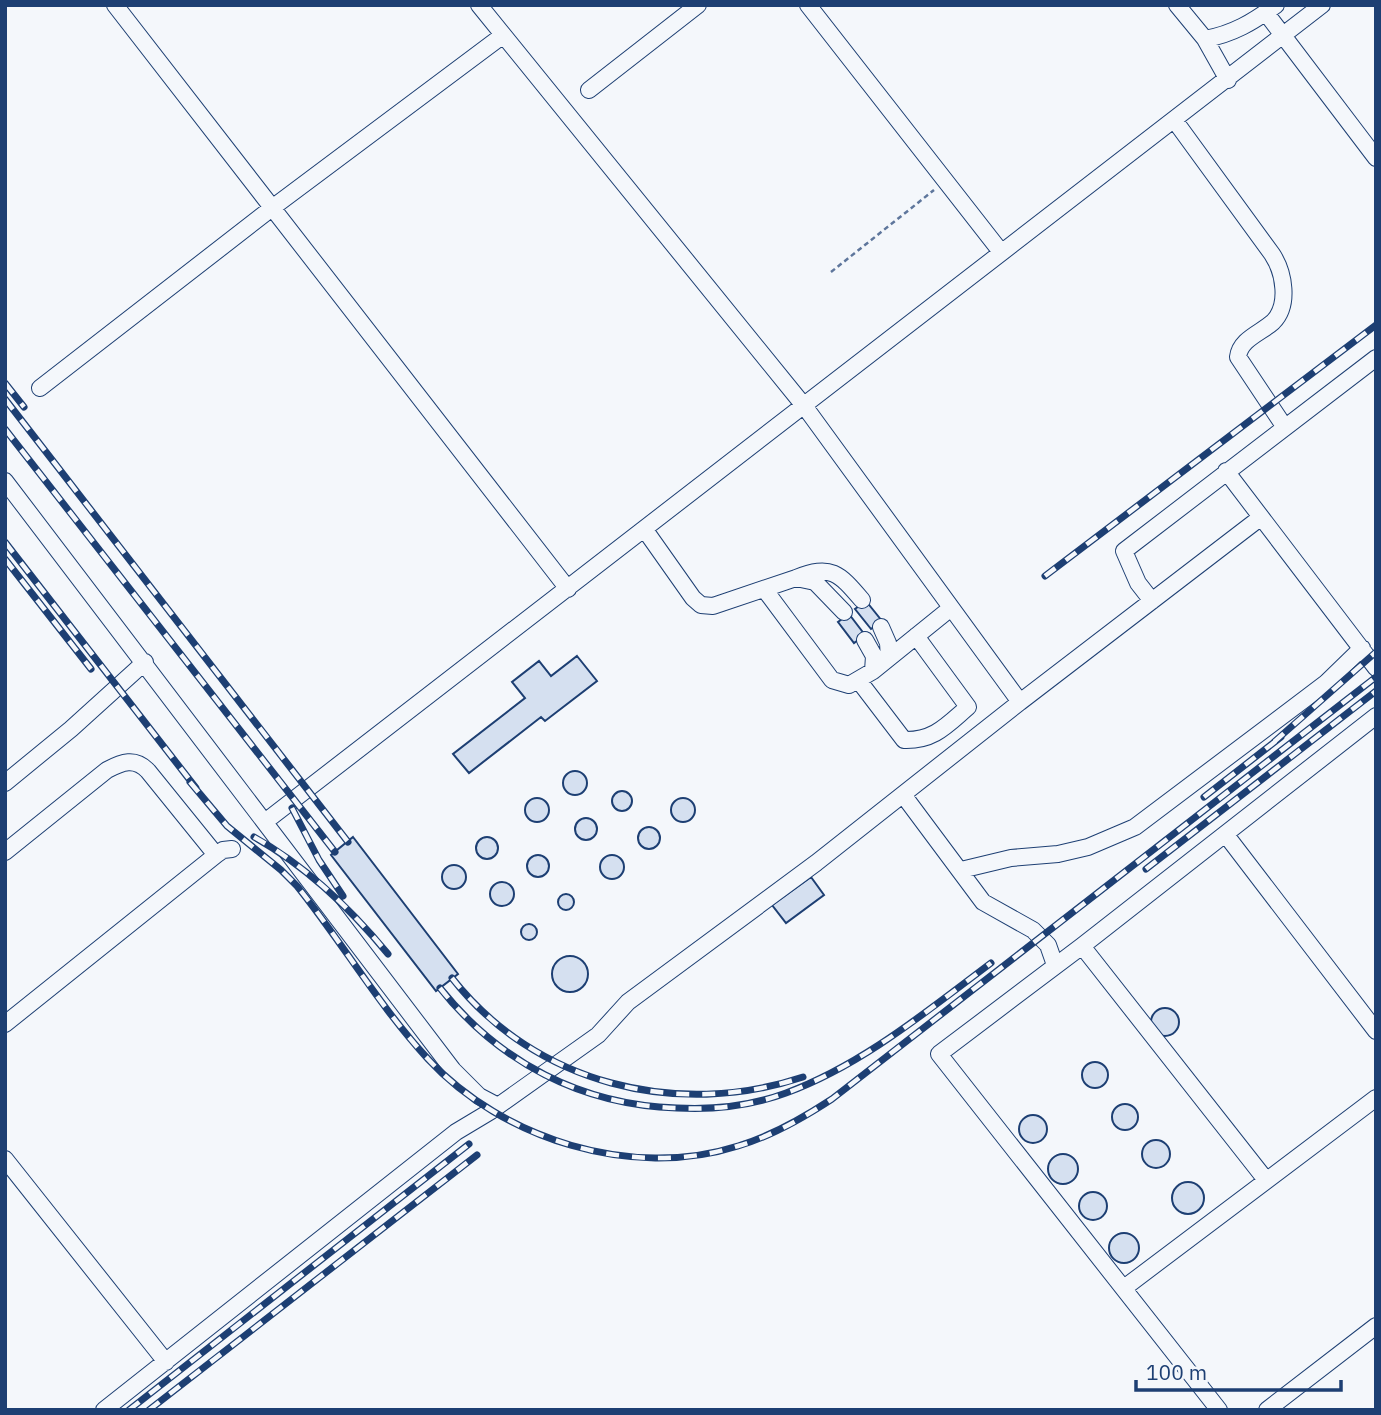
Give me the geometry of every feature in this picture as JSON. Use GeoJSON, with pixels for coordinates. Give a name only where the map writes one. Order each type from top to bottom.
{"type":"FeatureCollection","features":[{"type":"Feature","properties":{"kind":"lane"},"geometry":{"type":"LineString","coordinates":[[115,5],[568,589]]}},
{"type":"Feature","properties":{"kind":"lane"},"geometry":{"type":"LineString","coordinates":[[479,5],[805,407],[1020,702]]}},
{"type":"Feature","properties":{"kind":"lane"},"geometry":{"type":"LineString","coordinates":[[589,90],[698,5]]}},
{"type":"Feature","properties":{"kind":"lane"},"geometry":{"type":"LineString","coordinates":[[808,5],[1001,252]]}},
{"type":"Feature","properties":{"kind":"lane"},"geometry":{"type":"LineString","coordinates":[[1177,5],[1205,39],[1228,80]]}},
{"type":"Feature","properties":{"kind":"lane"},"geometry":{"type":"LineString","coordinates":[[265,821],[805,407],[1322,5]]}},
{"type":"Feature","properties":{"kind":"lane"},"geometry":{"type":"LineString","coordinates":[[1205,39],[1222,36],[1247,26],[1271,9],[1283,36],[1376,158]]}},
{"type":"Feature","properties":{"kind":"lane"},"geometry":{"type":"LineString","coordinates":[[40,388],[272,208],[502,36]]}},
{"type":"Feature","properties":{"kind":"lane"},"geometry":{"type":"LineString","coordinates":[[1175,121],[1281,270],[1282,297],[1276,318],[1243,345],[1238,357],[1284,426]]}},
{"type":"Feature","properties":{"kind":"lane"},"geometry":{"type":"LineString","coordinates":[[1152,601],[1138,583],[1124,551],[1376,358]]}},
{"type":"Feature","properties":{"kind":"lane"},"geometry":{"type":"LineString","coordinates":[[1226,471],[1376,668]]}},
{"type":"Feature","properties":{"kind":"lane"},"geometry":{"type":"LineString","coordinates":[[5,481],[453,1070],[479,1096],[498,1106]]}},
{"type":"Feature","properties":{"kind":"lane"},"geometry":{"type":"LineString","coordinates":[[104,1410],[456,1132],[498,1106],[598,1035],[628,1002],[904,796],[985,729],[1261,518]]}},
{"type":"Feature","properties":{"kind":"lane"},"geometry":{"type":"LineString","coordinates":[[645,530],[701,605],[713,606],[765,590],[815,570],[830,571],[845,580],[862,600]]}},
{"type":"Feature","properties":{"kind":"lane"},"geometry":{"type":"LineString","coordinates":[[796,578],[815,582],[844,612]]}},
{"type":"Feature","properties":{"kind":"lane"},"geometry":{"type":"LineString","coordinates":[[765,590],[832,680],[849,685],[873,671],[951,608]]}},
{"type":"Feature","properties":{"kind":"lane"},"geometry":{"type":"LineString","coordinates":[[881,627],[888,643],[889,658]]}},
{"type":"Feature","properties":{"kind":"lane"},"geometry":{"type":"LineString","coordinates":[[916,636],[985,729]]}},
{"type":"Feature","properties":{"kind":"lane"},"geometry":{"type":"LineString","coordinates":[[865,640],[874,656],[873,671]]}},
{"type":"Feature","properties":{"kind":"lane"},"geometry":{"type":"LineString","coordinates":[[961,870],[1027,856],[1081,849],[1135,827],[1326,683],[1362,648]]}},
{"type":"Feature","properties":{"kind":"lane"},"geometry":{"type":"LineString","coordinates":[[5,783],[71,729],[145,662]]}},
{"type":"Feature","properties":{"kind":"lane"},"geometry":{"type":"LineString","coordinates":[[859,681],[904,740],[920,741],[942,729],[968,707]]}},
{"type":"Feature","properties":{"kind":"lane"},"geometry":{"type":"LineString","coordinates":[[1219,1410],[939,1054],[1226,835],[1376,716]]}},
{"type":"Feature","properties":{"kind":"lane"},"geometry":{"type":"LineString","coordinates":[[5,852],[107,770],[133,761],[148,771],[216,855]]}},
{"type":"Feature","properties":{"kind":"lane"},"geometry":{"type":"LineString","coordinates":[[904,796],[983,902],[1024,923],[1041,937],[1048,945],[1055,965]]}},
{"type":"Feature","properties":{"kind":"lane"},"geometry":{"type":"LineString","coordinates":[[1226,835],[1376,1031]]}},
{"type":"Feature","properties":{"kind":"lane"},"geometry":{"type":"LineString","coordinates":[[5,1024],[216,855],[223,850],[232,849]]}},
{"type":"Feature","properties":{"kind":"lane"},"geometry":{"type":"LineString","coordinates":[[1082,946],[1266,1180]]}},
{"type":"Feature","properties":{"kind":"lane"},"geometry":{"type":"LineString","coordinates":[[1124,1288],[1376,1098]]}},
{"type":"Feature","properties":{"kind":"lane"},"geometry":{"type":"LineString","coordinates":[[5,1159],[166,1362]]}},
{"type":"Feature","properties":{"kind":"lane"},"geometry":{"type":"LineString","coordinates":[[1267,1410],[1376,1326]]}},
{"type":"Feature","properties":{"kind":"path"},"geometry":{"type":"LineString","coordinates":[[831,272],[945,182]]}},
{"type":"Feature","properties":{"kind":"building"},"geometry":{"type":"Polygon","coordinates":[[[866,601],[882,621],[871,629],[855,609],[866,601]]]}},
{"type":"Feature","properties":{"kind":"building"},"geometry":{"type":"Polygon","coordinates":[[[849,614],[865,635],[854,643],[838,622],[849,614]]]}},
{"type":"Feature","properties":{"kind":"building"},"geometry":{"type":"Polygon","coordinates":[[[577,656],[597,681],[545,721],[541,717],[469,773],[453,754],[525,698],[512,682],[539,661],[551,676],[577,656]]]}},
{"type":"Feature","properties":{"kind":"building"},"geometry":{"type":"Polygon","coordinates":[[[575,771],[586,778],[587,783],[580,794],[575,795],[564,788],[563,783],[570,772],[575,771]]]}},
{"type":"Feature","properties":{"kind":"building"},"geometry":{"type":"Polygon","coordinates":[[[618,791],[626,791],[632,801],[626,811],[618,811],[612,805],[612,797],[618,791]]]}},
{"type":"Feature","properties":{"kind":"building"},"geometry":{"type":"Polygon","coordinates":[[[537,798],[545,802],[549,810],[545,818],[537,822],[529,818],[525,810],[529,802],[537,798]]]}},
{"type":"Feature","properties":{"kind":"building"},"geometry":{"type":"Polygon","coordinates":[[[683,798],[694,805],[695,810],[688,821],[683,822],[672,815],[671,810],[678,799],[683,798]]]}},
{"type":"Feature","properties":{"kind":"building"},"geometry":{"type":"Polygon","coordinates":[[[582,818],[590,818],[597,825],[597,833],[590,840],[582,840],[575,833],[575,825],[582,818]]]}},
{"type":"Feature","properties":{"kind":"building"},"geometry":{"type":"Polygon","coordinates":[[[649,827],[657,830],[660,838],[657,846],[649,849],[641,846],[638,838],[641,830],[649,827]]]}},
{"type":"Feature","properties":{"kind":"building"},"geometry":{"type":"Polygon","coordinates":[[[353,837],[458,974],[436,991],[331,855],[353,837]]]}},
{"type":"Feature","properties":{"kind":"building"},"geometry":{"type":"Polygon","coordinates":[[[487,837],[495,840],[498,848],[495,856],[487,859],[479,856],[476,848],[479,840],[487,837]]]}},
{"type":"Feature","properties":{"kind":"building"},"geometry":{"type":"Polygon","coordinates":[[[538,855],[546,858],[549,866],[546,874],[538,877],[530,874],[527,866],[530,858],[538,855]]]}},
{"type":"Feature","properties":{"kind":"building"},"geometry":{"type":"Polygon","coordinates":[[[612,855],[620,859],[624,867],[620,875],[612,879],[604,875],[600,867],[604,859],[612,855]]]}},
{"type":"Feature","properties":{"kind":"building"},"geometry":{"type":"Polygon","coordinates":[[[454,865],[462,869],[466,877],[462,885],[454,889],[446,885],[442,877],[446,869],[454,865]]]}},
{"type":"Feature","properties":{"kind":"building"},"geometry":{"type":"Polygon","coordinates":[[[811,877],[824,895],[786,923],[772,905],[811,877]]]}},
{"type":"Feature","properties":{"kind":"building"},"geometry":{"type":"Polygon","coordinates":[[[502,882],[511,885],[514,894],[511,903],[502,906],[493,903],[490,894],[493,885],[502,882]]]}},
{"type":"Feature","properties":{"kind":"building"},"geometry":{"type":"Polygon","coordinates":[[[566,894],[572,896],[572,908],[566,910],[560,908],[558,902],[560,896],[566,894]]]}},
{"type":"Feature","properties":{"kind":"building"},"geometry":{"type":"Polygon","coordinates":[[[529,924],[535,926],[535,938],[529,940],[523,938],[521,932],[523,926],[529,924]]]}},
{"type":"Feature","properties":{"kind":"building"},"geometry":{"type":"Polygon","coordinates":[[[570,956],[582,962],[588,974],[582,986],[570,992],[558,986],[552,974],[558,962],[570,956]]]}},
{"type":"Feature","properties":{"kind":"building"},"geometry":{"type":"Polygon","coordinates":[[[1165,1008],[1175,1012],[1179,1022],[1175,1032],[1165,1036],[1155,1032],[1151,1022],[1155,1012],[1165,1008]]]}},
{"type":"Feature","properties":{"kind":"building"},"geometry":{"type":"Polygon","coordinates":[[[1095,1062],[1104,1066],[1108,1075],[1104,1084],[1095,1088],[1086,1084],[1082,1075],[1086,1066],[1095,1062]]]}},
{"type":"Feature","properties":{"kind":"building"},"geometry":{"type":"Polygon","coordinates":[[[1125,1104],[1134,1108],[1138,1117],[1134,1126],[1125,1130],[1116,1126],[1112,1117],[1116,1108],[1125,1104]]]}},
{"type":"Feature","properties":{"kind":"building"},"geometry":{"type":"Polygon","coordinates":[[[1033,1115],[1043,1119],[1047,1129],[1043,1139],[1033,1143],[1023,1139],[1019,1129],[1023,1119],[1033,1115]]]}},
{"type":"Feature","properties":{"kind":"building"},"geometry":{"type":"Polygon","coordinates":[[[1156,1140],[1166,1144],[1170,1154],[1166,1164],[1156,1168],[1146,1164],[1142,1154],[1146,1144],[1156,1140]]]}},
{"type":"Feature","properties":{"kind":"building"},"geometry":{"type":"Polygon","coordinates":[[[1063,1154],[1074,1158],[1078,1169],[1074,1180],[1063,1184],[1052,1180],[1048,1169],[1052,1158],[1063,1154]]]}},
{"type":"Feature","properties":{"kind":"building"},"geometry":{"type":"Polygon","coordinates":[[[1188,1182],[1199,1187],[1204,1198],[1199,1209],[1188,1214],[1177,1209],[1172,1198],[1177,1187],[1188,1182]]]}},
{"type":"Feature","properties":{"kind":"building"},"geometry":{"type":"Polygon","coordinates":[[[1093,1192],[1103,1196],[1107,1206],[1103,1216],[1093,1220],[1083,1216],[1079,1206],[1083,1196],[1093,1192]]]}},
{"type":"Feature","properties":{"kind":"building"},"geometry":{"type":"Polygon","coordinates":[[[1124,1233],[1134,1238],[1139,1248],[1134,1258],[1124,1263],[1114,1258],[1109,1248],[1114,1238],[1124,1233]]]}},
{"type":"Feature","properties":{"kind":"railway"},"geometry":{"type":"LineString","coordinates":[[1045,576],[1376,325]]}},
{"type":"Feature","properties":{"kind":"railway"},"geometry":{"type":"LineString","coordinates":[[5,383],[24,407]]}},
{"type":"Feature","properties":{"kind":"railway"},"geometry":{"type":"LineString","coordinates":[[5,399],[348,842]]}},
{"type":"Feature","properties":{"kind":"railway"},"geometry":{"type":"LineString","coordinates":[[5,429],[335,852]]}},
{"type":"Feature","properties":{"kind":"railway"},"geometry":{"type":"LineString","coordinates":[[5,542],[196,788]]}},
{"type":"Feature","properties":{"kind":"railway"},"geometry":{"type":"LineString","coordinates":[[5,559],[91,669]]}},
{"type":"Feature","properties":{"kind":"railway"},"geometry":{"type":"LineString","coordinates":[[1274,742],[1376,652]]}},
{"type":"Feature","properties":{"kind":"railway"},"geometry":{"type":"LineString","coordinates":[[190,782],[227,826],[297,886],[410,1039],[458,1087],[493,1111],[531,1131],[571,1145],[613,1155],[655,1158],[697,1155],[738,1146],[763,1137],[832,1099],[1376,677]]}},
{"type":"Feature","properties":{"kind":"railway"},"geometry":{"type":"LineString","coordinates":[[1146,869],[1376,691]]}},
{"type":"Feature","properties":{"kind":"railway"},"geometry":{"type":"LineString","coordinates":[[1204,797],[1281,737]]}},
{"type":"Feature","properties":{"kind":"railway"},"geometry":{"type":"LineString","coordinates":[[292,808],[319,860],[343,896]]}},
{"type":"Feature","properties":{"kind":"railway"},"geometry":{"type":"LineString","coordinates":[[254,837],[292,861],[326,889],[388,954]]}},
{"type":"Feature","properties":{"kind":"railway"},"geometry":{"type":"LineString","coordinates":[[440,988],[488,1038],[545,1075],[608,1098],[642,1105],[705,1108],[746,1104],[773,1097],[841,1068],[893,1036],[991,963]]}},
{"type":"Feature","properties":{"kind":"railway"},"geometry":{"type":"LineString","coordinates":[[452,978],[486,1014],[524,1044],[566,1067],[611,1083],[658,1092],[707,1094],[755,1089],[803,1077]]}},
{"type":"Feature","properties":{"kind":"railway"},"geometry":{"type":"LineString","coordinates":[[129,1410],[469,1144]]}},
{"type":"Feature","properties":{"kind":"railway"},"geometry":{"type":"LineString","coordinates":[[149,1410],[477,1155]]}}]}
